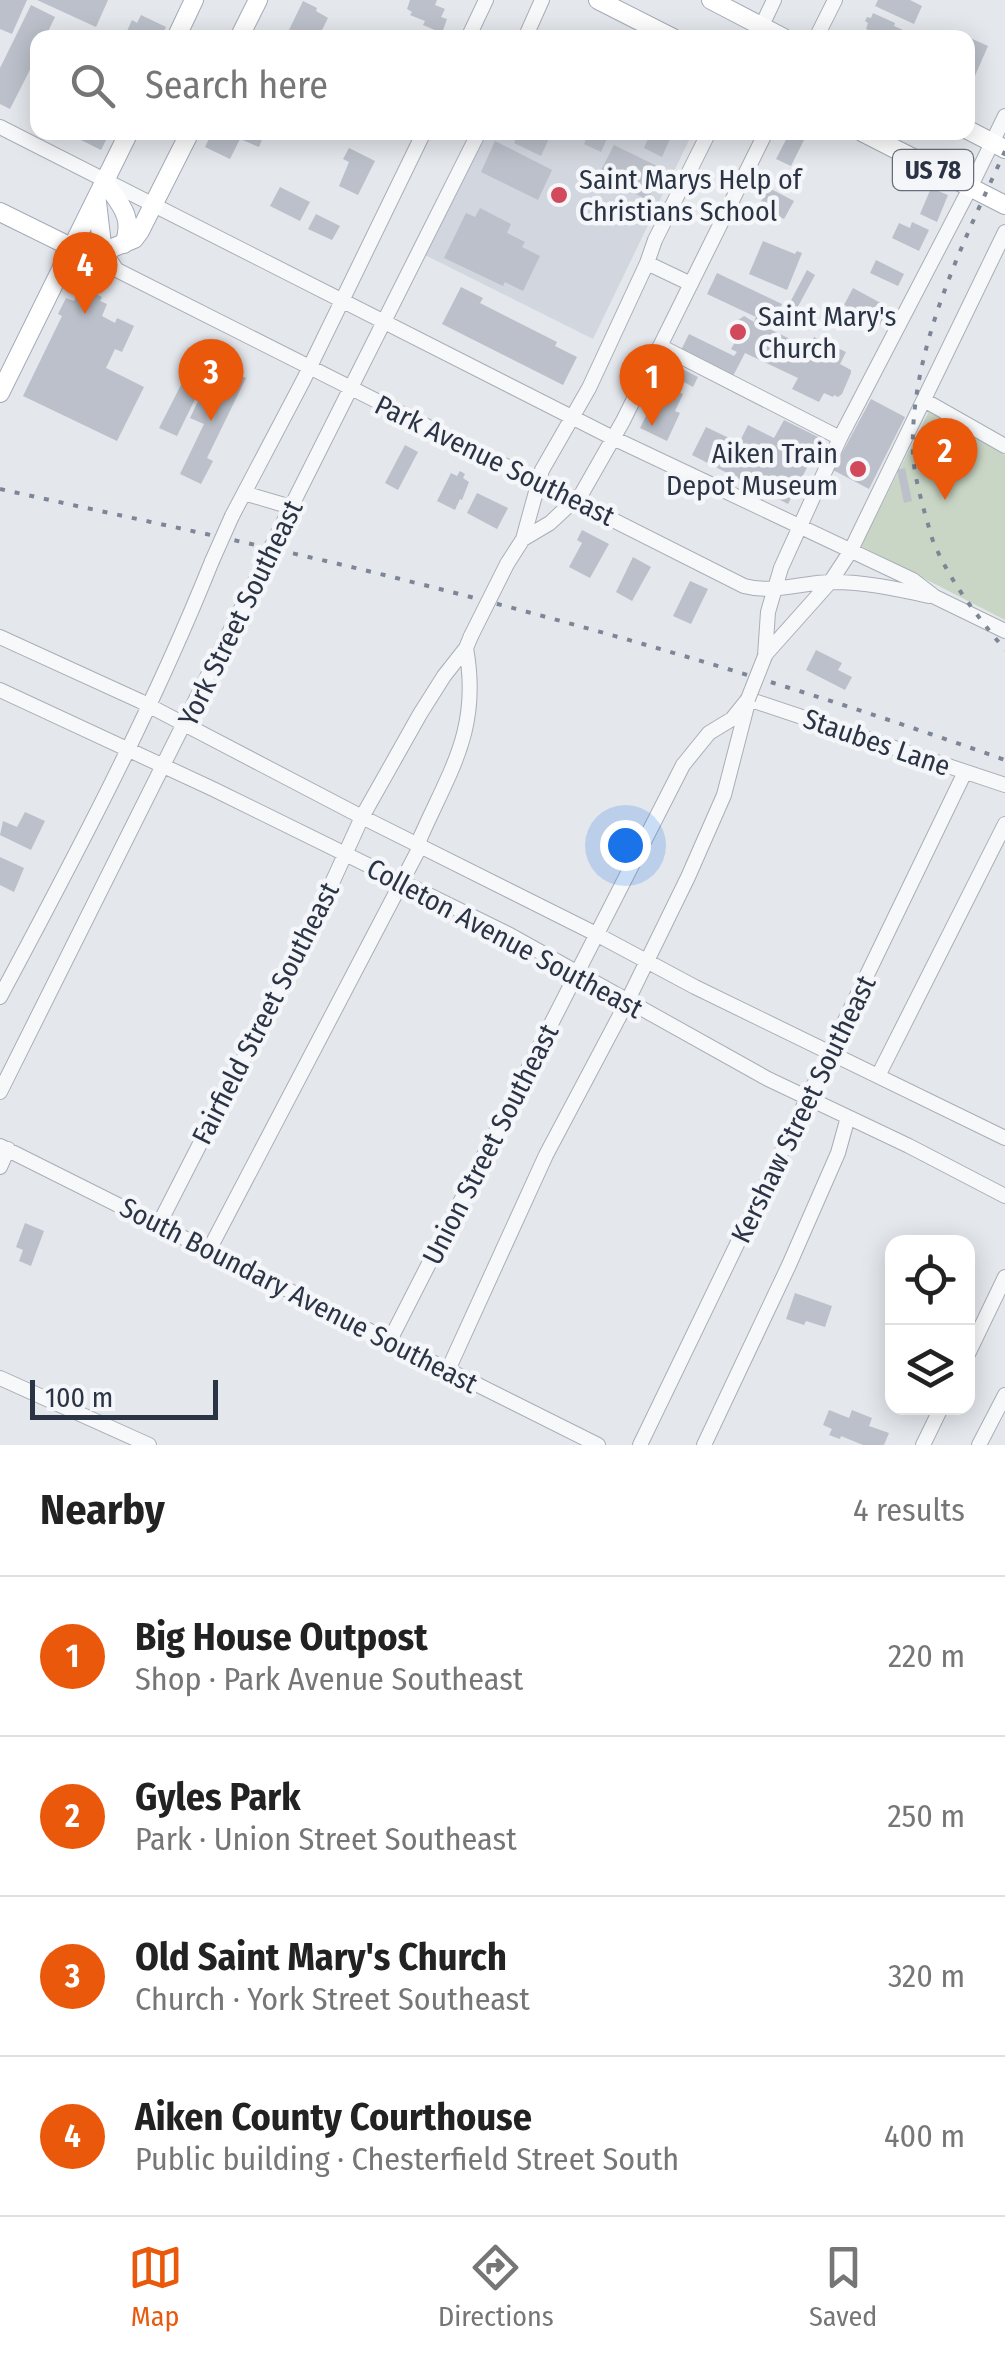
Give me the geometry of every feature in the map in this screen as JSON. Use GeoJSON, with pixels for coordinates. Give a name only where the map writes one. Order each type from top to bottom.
{"type":"FeatureCollection","features":[{"type":"Feature","properties":{"kind":"main road"},"geometry":{"type":"LineString","coordinates":[[180,30],[194,0]]}},
{"type":"Feature","properties":{"kind":"main road"},"geometry":{"type":"LineString","coordinates":[[243,30],[258,0]]}},
{"type":"Feature","properties":{"kind":"main road"},"geometry":{"type":"LineString","coordinates":[[598,0],[657,30]]}},
{"type":"Feature","properties":{"kind":"main road"},"geometry":{"type":"LineString","coordinates":[[712,0],[756,30]]}},
{"type":"Feature","properties":{"kind":"main road","name":"US 78"},"geometry":{"type":"LineString","coordinates":[[975,134],[998,146]]}},
{"type":"Feature","properties":{"kind":"main road"},"geometry":{"type":"LineString","coordinates":[[0,393],[124,140]]}},
{"type":"Feature","properties":{"kind":"main road"},"geometry":{"type":"LineString","coordinates":[[56,283],[71,265],[102,260],[134,239],[186,140]]}},
{"type":"Feature","properties":{"kind":"main road","name":"US 78"},"geometry":{"type":"LineString","coordinates":[[877,140],[1005,206]]}},
{"type":"Feature","properties":{"kind":"main road"},"geometry":{"type":"LineString","coordinates":[[100,188],[127,218],[124,244]]}},
{"type":"Feature","properties":{"kind":"main road"},"geometry":{"type":"LineString","coordinates":[[100,188],[102,260]]}},
{"type":"Feature","properties":{"kind":"main road"},"geometry":{"type":"LineString","coordinates":[[0,212],[72,248]]}},
{"type":"Feature","properties":{"kind":"street"},"geometry":{"type":"LineString","coordinates":[[472,30],[486,0]]}},
{"type":"Feature","properties":{"kind":"street"},"geometry":{"type":"LineString","coordinates":[[529,30],[542,0]]}},
{"type":"Feature","properties":{"kind":"street"},"geometry":{"type":"LineString","coordinates":[[760,30],[774,0]]}},
{"type":"Feature","properties":{"kind":"street"},"geometry":{"type":"LineString","coordinates":[[820,30],[835,0]]}},
{"type":"Feature","properties":{"kind":"street","name":"Union Street Southeast"},"geometry":{"type":"LineString","coordinates":[[448,1370],[546,1155],[627,1002],[724,796],[748,700],[764,656],[773,589],[800,528],[840,438],[970,188],[998,146],[1005,116]]}},
{"type":"Feature","properties":{"kind":"street","name":"Park Avenue Southeast"},"geometry":{"type":"LineString","coordinates":[[0,127],[100,188],[154,205],[612,438],[913,580],[936,597],[1005,630]]}},
{"type":"Feature","properties":{"kind":"street","name":"York Street Southeast"},"geometry":{"type":"LineString","coordinates":[[0,996],[127,751],[188,622],[232,516],[420,140]]}},
{"type":"Feature","properties":{"kind":"street","name":"York Street Southeast"},"geometry":{"type":"LineString","coordinates":[[0,1092],[476,140]]}},
{"type":"Feature","properties":{"kind":"street","name":"Fairfield Street Southeast"},"geometry":{"type":"LineString","coordinates":[[158,1224],[322,905],[362,817],[420,714],[468,642],[523,539],[542,470],[589,388],[705,140]]}},
{"type":"Feature","properties":{"kind":"street","name":"Fairfield Street Southeast"},"geometry":{"type":"LineString","coordinates":[[523,539],[550,523],[582,493],[762,140]]}},
{"type":"Feature","properties":{"kind":"street","name":"Union Street Southeast"},"geometry":{"type":"LineString","coordinates":[[764,656],[831,582],[850,552],[1005,232]]}},
{"type":"Feature","properties":{"kind":"street","name":"Park Avenue Southeast"},"geometry":{"type":"LineString","coordinates":[[72,248],[744,586],[758,590],[831,582],[882,585],[936,597]]}},
{"type":"Feature","properties":{"kind":"street"},"geometry":{"type":"LineString","coordinates":[[647,263],[690,284]]}},
{"type":"Feature","properties":{"kind":"street"},"geometry":{"type":"LineString","coordinates":[[660,346],[840,438]]}},
{"type":"Feature","properties":{"kind":"street"},"geometry":{"type":"LineString","coordinates":[[924,400],[1005,446]]}},
{"type":"Feature","properties":{"kind":"street"},"geometry":{"type":"LineString","coordinates":[[244,493],[291,507]]}},
{"type":"Feature","properties":{"kind":"street","name":"Colleton Avenue Southeast"},"geometry":{"type":"LineString","coordinates":[[0,637],[185,724],[830,1054],[1005,1138]]}},
{"type":"Feature","properties":{"kind":"street","name":"Fairfield Street Southeast"},"geometry":{"type":"LineString","coordinates":[[209,1250],[402,883],[454,764],[465,735],[470,676],[468,642]]}},
{"type":"Feature","properties":{"kind":"street","name":"Colleton Avenue Southeast"},"geometry":{"type":"LineString","coordinates":[[0,690],[346,853],[510,936],[768,1079],[1005,1196]]}},
{"type":"Feature","properties":{"kind":"street","name":"Union Street Southeast"},"geometry":{"type":"LineString","coordinates":[[390,1340],[683,764],[708,733],[732,719],[748,700]]}},
{"type":"Feature","properties":{"kind":"street","name":"Staubes Lane"},"geometry":{"type":"LineString","coordinates":[[748,700],[1005,786]]}},
{"type":"Feature","properties":{"kind":"street","name":"Kershaw Street Southeast"},"geometry":{"type":"LineString","coordinates":[[640,1445],[965,772]]}},
{"type":"Feature","properties":{"kind":"street","name":"Kershaw Street Southeast"},"geometry":{"type":"LineString","coordinates":[[878,1076],[1005,824]]}},
{"type":"Feature","properties":{"kind":"street","name":"Kershaw Street Southeast"},"geometry":{"type":"LineString","coordinates":[[704,1445],[789,1265],[838,1153],[848,1117]]}},
{"type":"Feature","properties":{"kind":"street"},"geometry":{"type":"LineString","coordinates":[[0,1168],[4,1148]]}},
{"type":"Feature","properties":{"kind":"street","name":"South Boundary Avenue Southeast"},"geometry":{"type":"LineString","coordinates":[[4,1148],[598,1445]]}},
{"type":"Feature","properties":{"kind":"street"},"geometry":{"type":"LineString","coordinates":[[975,1339],[1005,1277]]}},
{"type":"Feature","properties":{"kind":"street"},"geometry":{"type":"LineString","coordinates":[[0,1378],[149,1445]]}},
{"type":"Feature","properties":{"kind":"street"},"geometry":{"type":"LineString","coordinates":[[979,1445],[1005,1395]]}},
{"type":"Feature","properties":{"kind":"street"},"geometry":{"type":"LineString","coordinates":[[922,1445],[937,1415]]}},
{"type":"Feature","properties":{"kind":"shaded area","name":"Saint Marys Help of Christians School"},"geometry":{"type":"Polygon","coordinates":[[[482,140],[689,140],[593,339],[425,255],[482,140]]]}},
{"type":"Feature","properties":{"kind":"green space"},"geometry":{"type":"Polygon","coordinates":[[[929,411],[1005,455],[1005,620],[861,546],[929,411]]]}},
{"type":"Feature","properties":{"kind":"building"},"geometry":{"type":"Polygon","coordinates":[[[0,0],[27,0],[12,34],[0,29],[0,0]]]}},
{"type":"Feature","properties":{"kind":"building"},"geometry":{"type":"Polygon","coordinates":[[[37,0],[108,0],[96,27],[37,0]]]}},
{"type":"Feature","properties":{"kind":"building"},"geometry":{"type":"Polygon","coordinates":[[[410,0],[437,0],[435,5],[445,9],[441,17],[447,19],[443,30],[423,25],[425,21],[410,15],[412,12],[407,9],[410,0]]]}},
{"type":"Feature","properties":{"kind":"building"},"geometry":{"type":"Polygon","coordinates":[[[878,0],[910,0],[922,6],[914,24],[875,6],[878,0]]]}},
{"type":"Feature","properties":{"kind":"building"},"geometry":{"type":"Polygon","coordinates":[[[303,1],[328,18],[322,30],[289,30],[303,1]]]}},
{"type":"Feature","properties":{"kind":"building"},"geometry":{"type":"Polygon","coordinates":[[[31,5],[55,17],[49,30],[30,30],[30,70],[10,109],[0,104],[0,68],[31,5]]]}},
{"type":"Feature","properties":{"kind":"building"},"geometry":{"type":"Polygon","coordinates":[[[873,13],[903,30],[868,30],[865,21],[873,13]]]}},
{"type":"Feature","properties":{"kind":"building"},"geometry":{"type":"Polygon","coordinates":[[[141,15],[166,27],[127,30],[132,20],[137,23],[141,15]]]}},
{"type":"Feature","properties":{"kind":"building"},"geometry":{"type":"Polygon","coordinates":[[[975,40],[988,46],[975,76],[975,40]]]}},
{"type":"Feature","properties":{"kind":"building"},"geometry":{"type":"Polygon","coordinates":[[[81,140],[106,140],[101,150],[81,140]]]}},
{"type":"Feature","properties":{"kind":"building"},"geometry":{"type":"Polygon","coordinates":[[[208,140],[240,140],[230,159],[205,147],[208,140]]]}},
{"type":"Feature","properties":{"kind":"building"},"geometry":{"type":"Polygon","coordinates":[[[242,140],[262,140],[259,147],[242,140]]]}},
{"type":"Feature","properties":{"kind":"building"},"geometry":{"type":"Polygon","coordinates":[[[515,140],[548,140],[541,156],[514,143],[515,140]]]}},
{"type":"Feature","properties":{"kind":"building"},"geometry":{"type":"Polygon","coordinates":[[[586,140],[606,140],[601,152],[584,144],[586,140]]]}},
{"type":"Feature","properties":{"kind":"building"},"geometry":{"type":"Polygon","coordinates":[[[648,140],[669,140],[662,157],[644,148],[648,140]]]}},
{"type":"Feature","properties":{"kind":"building"},"geometry":{"type":"Polygon","coordinates":[[[786,140],[804,140],[791,166],[776,159],[786,140]]]}},
{"type":"Feature","properties":{"kind":"building"},"geometry":{"type":"Polygon","coordinates":[[[495,141],[552,170],[538,200],[481,172],[495,141]]]}},
{"type":"Feature","properties":{"kind":"building"},"geometry":{"type":"Polygon","coordinates":[[[614,145],[663,169],[648,200],[598,176],[614,145]]]}},
{"type":"Feature","properties":{"kind":"building"},"geometry":{"type":"Polygon","coordinates":[[[349,148],[375,161],[358,195],[339,186],[349,162],[343,159],[349,148]]]}},
{"type":"Feature","properties":{"kind":"building"},"geometry":{"type":"Polygon","coordinates":[[[280,187],[310,202],[300,221],[270,206],[280,187]]]}},
{"type":"Feature","properties":{"kind":"building"},"geometry":{"type":"Polygon","coordinates":[[[769,188],[794,201],[784,219],[759,205],[769,188]]]}},
{"type":"Feature","properties":{"kind":"building"},"geometry":{"type":"Polygon","coordinates":[[[931,188],[948,195],[937,222],[920,214],[931,188]]]}},
{"type":"Feature","properties":{"kind":"building"},"geometry":{"type":"Polygon","coordinates":[[[480,208],[511,224],[507,233],[540,256],[523,291],[505,282],[503,286],[444,258],[466,213],[475,217],[480,208]]]}},
{"type":"Feature","properties":{"kind":"building"},"geometry":{"type":"Polygon","coordinates":[[[316,214],[340,226],[332,240],[308,229],[316,214]]]}},
{"type":"Feature","properties":{"kind":"building"},"geometry":{"type":"Polygon","coordinates":[[[912,222],[929,230],[919,251],[892,238],[899,223],[910,228],[912,222]]]}},
{"type":"Feature","properties":{"kind":"building"},"geometry":{"type":"Polygon","coordinates":[[[763,241],[795,254],[802,253],[787,290],[749,274],[763,241]]]}},
{"type":"Feature","properties":{"kind":"building"},"geometry":{"type":"Polygon","coordinates":[[[876,260],[904,274],[898,286],[870,273],[876,260]]]}},
{"type":"Feature","properties":{"kind":"building"},"geometry":{"type":"Polygon","coordinates":[[[807,270],[815,275],[795,312],[787,308],[807,270]]]}},
{"type":"Feature","properties":{"kind":"building"},"geometry":{"type":"Polygon","coordinates":[[[717,273],[782,304],[771,325],[764,322],[763,326],[809,348],[814,337],[846,352],[840,364],[851,373],[842,394],[833,397],[824,393],[819,402],[792,389],[798,378],[745,353],[733,376],[681,350],[689,334],[734,356],[737,352],[731,349],[735,342],[728,339],[737,321],[744,316],[754,322],[756,317],[707,294],[717,273]]]}},
{"type":"Feature","properties":{"kind":"building"},"geometry":{"type":"Polygon","coordinates":[[[81,287],[102,297],[100,301],[107,304],[102,316],[134,326],[122,352],[115,349],[106,368],[144,387],[117,441],[23,396],[62,316],[58,314],[66,298],[74,301],[81,287]]]}},
{"type":"Feature","properties":{"kind":"building"},"geometry":{"type":"Polygon","coordinates":[[[461,287],[483,298],[480,303],[557,342],[555,346],[577,357],[563,385],[442,324],[461,287]]]}},
{"type":"Feature","properties":{"kind":"building"},"geometry":{"type":"Polygon","coordinates":[[[853,288],[890,308],[881,325],[844,305],[853,288]]]}},
{"type":"Feature","properties":{"kind":"building"},"geometry":{"type":"Polygon","coordinates":[[[216,364],[246,378],[207,458],[213,461],[201,484],[180,474],[204,424],[190,418],[216,364]]]}},
{"type":"Feature","properties":{"kind":"building"},"geometry":{"type":"Polygon","coordinates":[[[673,364],[698,377],[693,387],[667,374],[673,364]]]}},
{"type":"Feature","properties":{"kind":"building"},"geometry":{"type":"Polygon","coordinates":[[[182,383],[199,391],[177,436],[159,428],[182,383]]]}},
{"type":"Feature","properties":{"kind":"building"},"geometry":{"type":"Polygon","coordinates":[[[662,384],[683,394],[675,411],[680,413],[667,441],[640,428],[662,384]]]}},
{"type":"Feature","properties":{"kind":"building"},"geometry":{"type":"Polygon","coordinates":[[[871,399],[905,417],[869,489],[833,470],[871,399]]]}},
{"type":"Feature","properties":{"kind":"building"},"geometry":{"type":"Polygon","coordinates":[[[784,420],[822,439],[788,504],[692,455],[706,427],[729,438],[727,442],[737,447],[748,425],[774,438],[784,420]]]}},
{"type":"Feature","properties":{"kind":"building"},"geometry":{"type":"Polygon","coordinates":[[[405,445],[418,452],[398,490],[385,483],[405,445]]]}},
{"type":"Feature","properties":{"kind":"building"},"geometry":{"type":"Polygon","coordinates":[[[905,468],[912,501],[904,503],[897,470],[905,468]]]}},
{"type":"Feature","properties":{"kind":"building"},"geometry":{"type":"Polygon","coordinates":[[[460,471],[469,482],[455,510],[437,501],[451,473],[457,476],[460,471]]]}},
{"type":"Feature","properties":{"kind":"building"},"geometry":{"type":"Polygon","coordinates":[[[477,493],[508,508],[497,529],[467,513],[477,493]]]}},
{"type":"Feature","properties":{"kind":"building"},"geometry":{"type":"Polygon","coordinates":[[[582,530],[609,544],[590,578],[569,567],[582,543],[577,540],[582,530]]]}},
{"type":"Feature","properties":{"kind":"building"},"geometry":{"type":"Polygon","coordinates":[[[633,557],[651,567],[632,601],[616,592],[633,557]]]}},
{"type":"Feature","properties":{"kind":"building"},"geometry":{"type":"Polygon","coordinates":[[[690,581],[708,589],[691,624],[673,616],[690,581]]]}},
{"type":"Feature","properties":{"kind":"building"},"geometry":{"type":"Polygon","coordinates":[[[816,650],[842,663],[838,670],[852,677],[845,690],[806,670],[816,650]]]}},
{"type":"Feature","properties":{"kind":"building"},"geometry":{"type":"Polygon","coordinates":[[[25,812],[45,821],[31,850],[0,835],[3,821],[17,827],[25,812]]]}},
{"type":"Feature","properties":{"kind":"building"},"geometry":{"type":"Polygon","coordinates":[[[0,857],[24,868],[14,892],[0,885],[0,857]]]}},
{"type":"Feature","properties":{"kind":"building"},"geometry":{"type":"Polygon","coordinates":[[[25,1223],[44,1231],[31,1266],[19,1261],[23,1250],[16,1247],[25,1223]]]}},
{"type":"Feature","properties":{"kind":"building"},"geometry":{"type":"Polygon","coordinates":[[[795,1293],[832,1306],[825,1327],[786,1319],[795,1293]]]}},
{"type":"Feature","properties":{"kind":"building"},"geometry":{"type":"Polygon","coordinates":[[[829,1410],[849,1418],[852,1410],[872,1418],[869,1426],[889,1433],[884,1445],[863,1445],[829,1435],[832,1429],[823,1425],[829,1410]]]}},
{"type":"Feature","properties":{"kind":"railway"},"geometry":{"type":"LineString","coordinates":[[1005,151],[956,260],[929,337],[914,415],[913,454],[919,492],[935,546],[959,589],[1005,650]]}},
{"type":"Feature","properties":{"kind":"railway"},"geometry":{"type":"LineString","coordinates":[[0,489],[445,590],[767,681],[1005,760]]}},
{"type":"Feature","properties":{"kind":"place","name":"Saint Marys Help of Christians School"},"geometry":{"type":"Point","coordinates":[559,195]}},
{"type":"Feature","properties":{"kind":"place","name":"Aiken County Courthouse"},"geometry":{"type":"Point","coordinates":[85,314]}},
{"type":"Feature","properties":{"kind":"place","name":"Saint Mary's Church"},"geometry":{"type":"Point","coordinates":[738,332]}},
{"type":"Feature","properties":{"kind":"place","name":"Old Saint Mary's Church"},"geometry":{"type":"Point","coordinates":[211,421]}},
{"type":"Feature","properties":{"kind":"place","name":"Big House Outpost"},"geometry":{"type":"Point","coordinates":[652,426]}},
{"type":"Feature","properties":{"kind":"place","name":"Aiken Train Depot Museum"},"geometry":{"type":"Point","coordinates":[858,469]}},
{"type":"Feature","properties":{"kind":"place","name":"Gyles Park"},"geometry":{"type":"Point","coordinates":[945,500]}}]}
